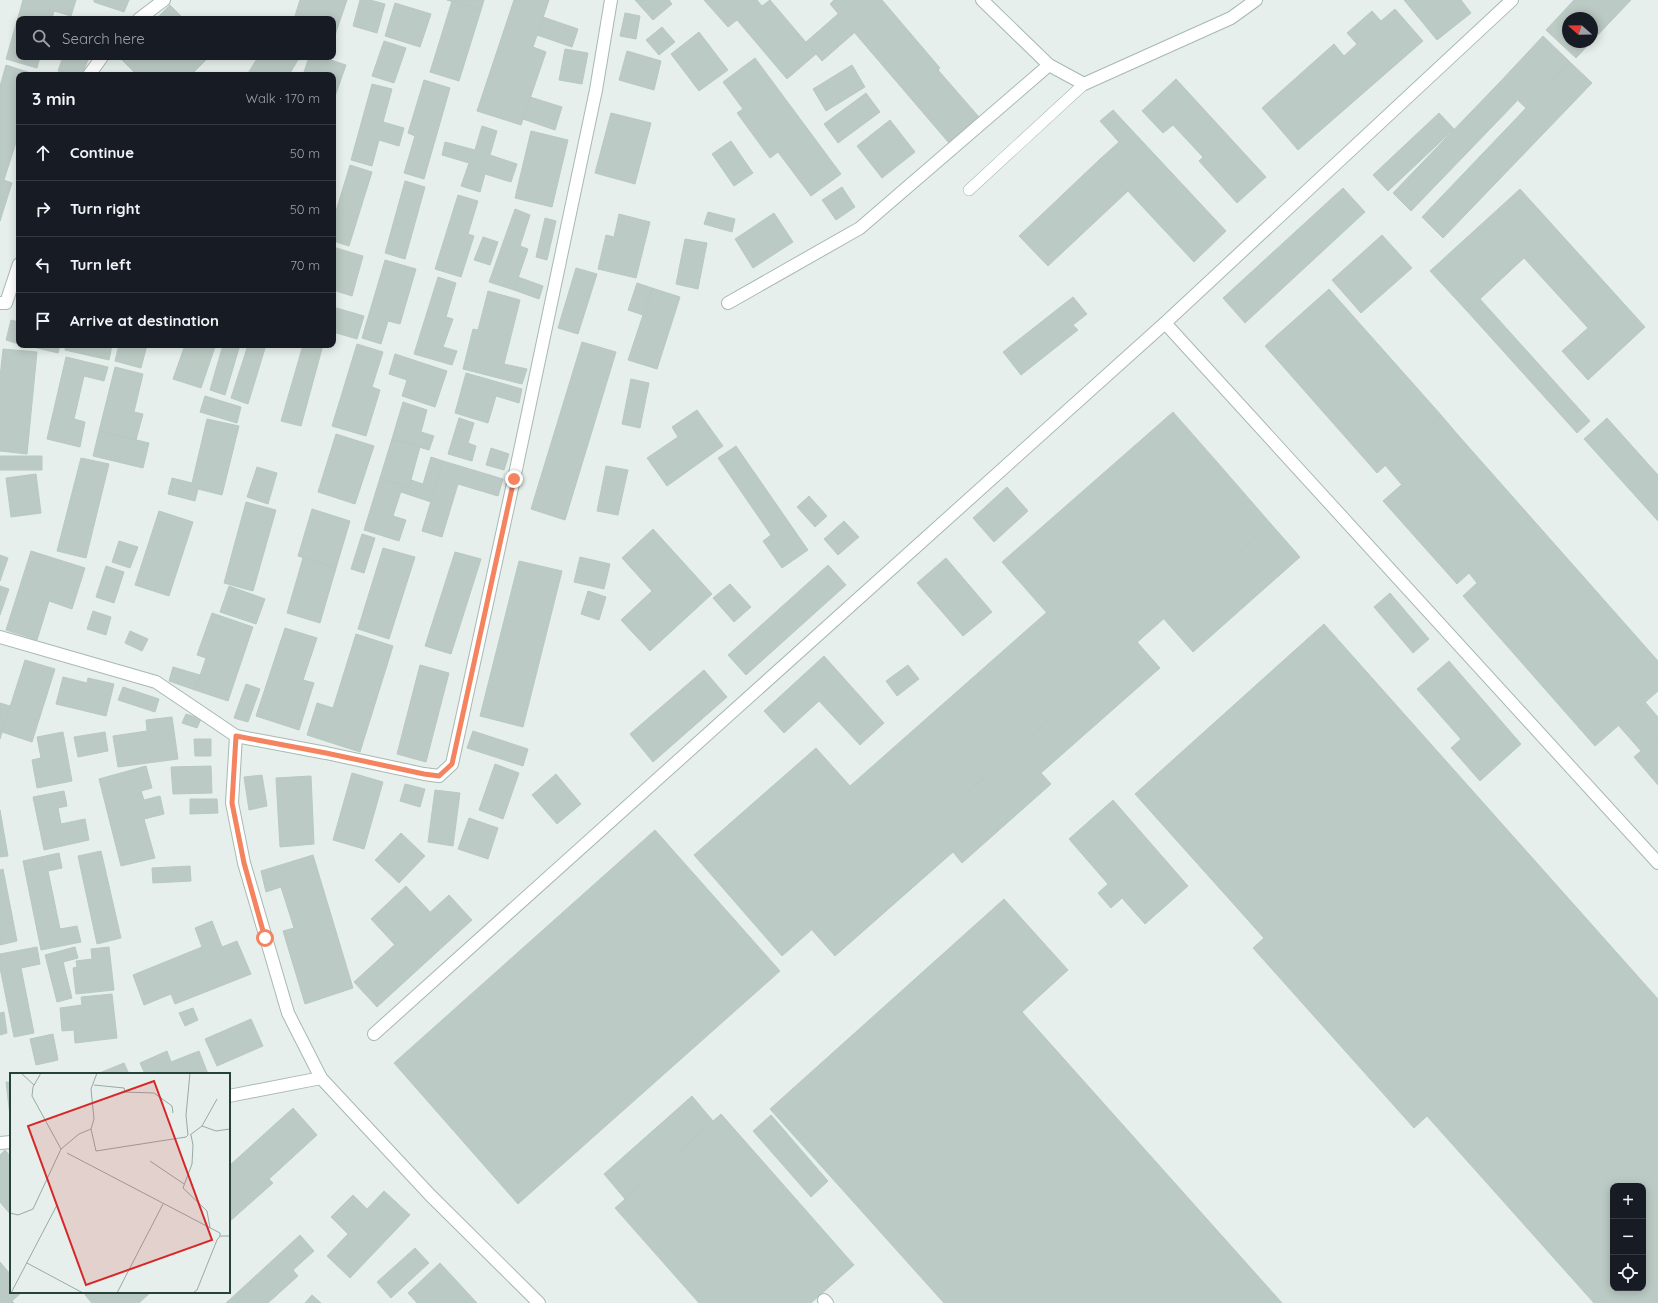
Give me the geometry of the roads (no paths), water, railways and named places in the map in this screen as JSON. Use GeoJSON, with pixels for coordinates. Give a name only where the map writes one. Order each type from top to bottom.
{"type":"FeatureCollection","features":[{"type":"Feature","properties":{"kind":"street"},"geometry":{"type":"LineString","coordinates":[[143,16],[164,0]]}},
{"type":"Feature","properties":{"kind":"street"},"geometry":{"type":"LineString","coordinates":[[0,637],[156,682],[236,736],[439,776],[452,764],[513,486],[594,98],[611,0]]}},
{"type":"Feature","properties":{"kind":"street"},"geometry":{"type":"LineString","coordinates":[[982,0],[1049,65],[1084,84],[1231,18],[1256,0]]}},
{"type":"Feature","properties":{"kind":"street"},"geometry":{"type":"LineString","coordinates":[[374,1034],[1165,323],[1512,0]]}},
{"type":"Feature","properties":{"kind":"street"},"geometry":{"type":"LineString","coordinates":[[91,72],[100,60]]}},
{"type":"Feature","properties":{"kind":"street"},"geometry":{"type":"LineString","coordinates":[[728,303],[860,228],[1049,65]]}},
{"type":"Feature","properties":{"kind":"street"},"geometry":{"type":"LineString","coordinates":[[0,303],[6,303],[16,273]]}},
{"type":"Feature","properties":{"kind":"street"},"geometry":{"type":"LineString","coordinates":[[1165,323],[1658,863]]}},
{"type":"Feature","properties":{"kind":"street"},"geometry":{"type":"LineString","coordinates":[[236,736],[232,803],[244,863],[288,1013],[321,1078],[430,1196],[539,1303]]}},
{"type":"Feature","properties":{"kind":"street"},"geometry":{"type":"LineString","coordinates":[[230,1096],[321,1078]]}},
{"type":"Feature","properties":{"kind":"street"},"geometry":{"type":"LineString","coordinates":[[0,1143],[10,1142]]}},
{"type":"Feature","properties":{"kind":"lane"},"geometry":{"type":"LineString","coordinates":[[969,190],[1084,84]]}}]}
